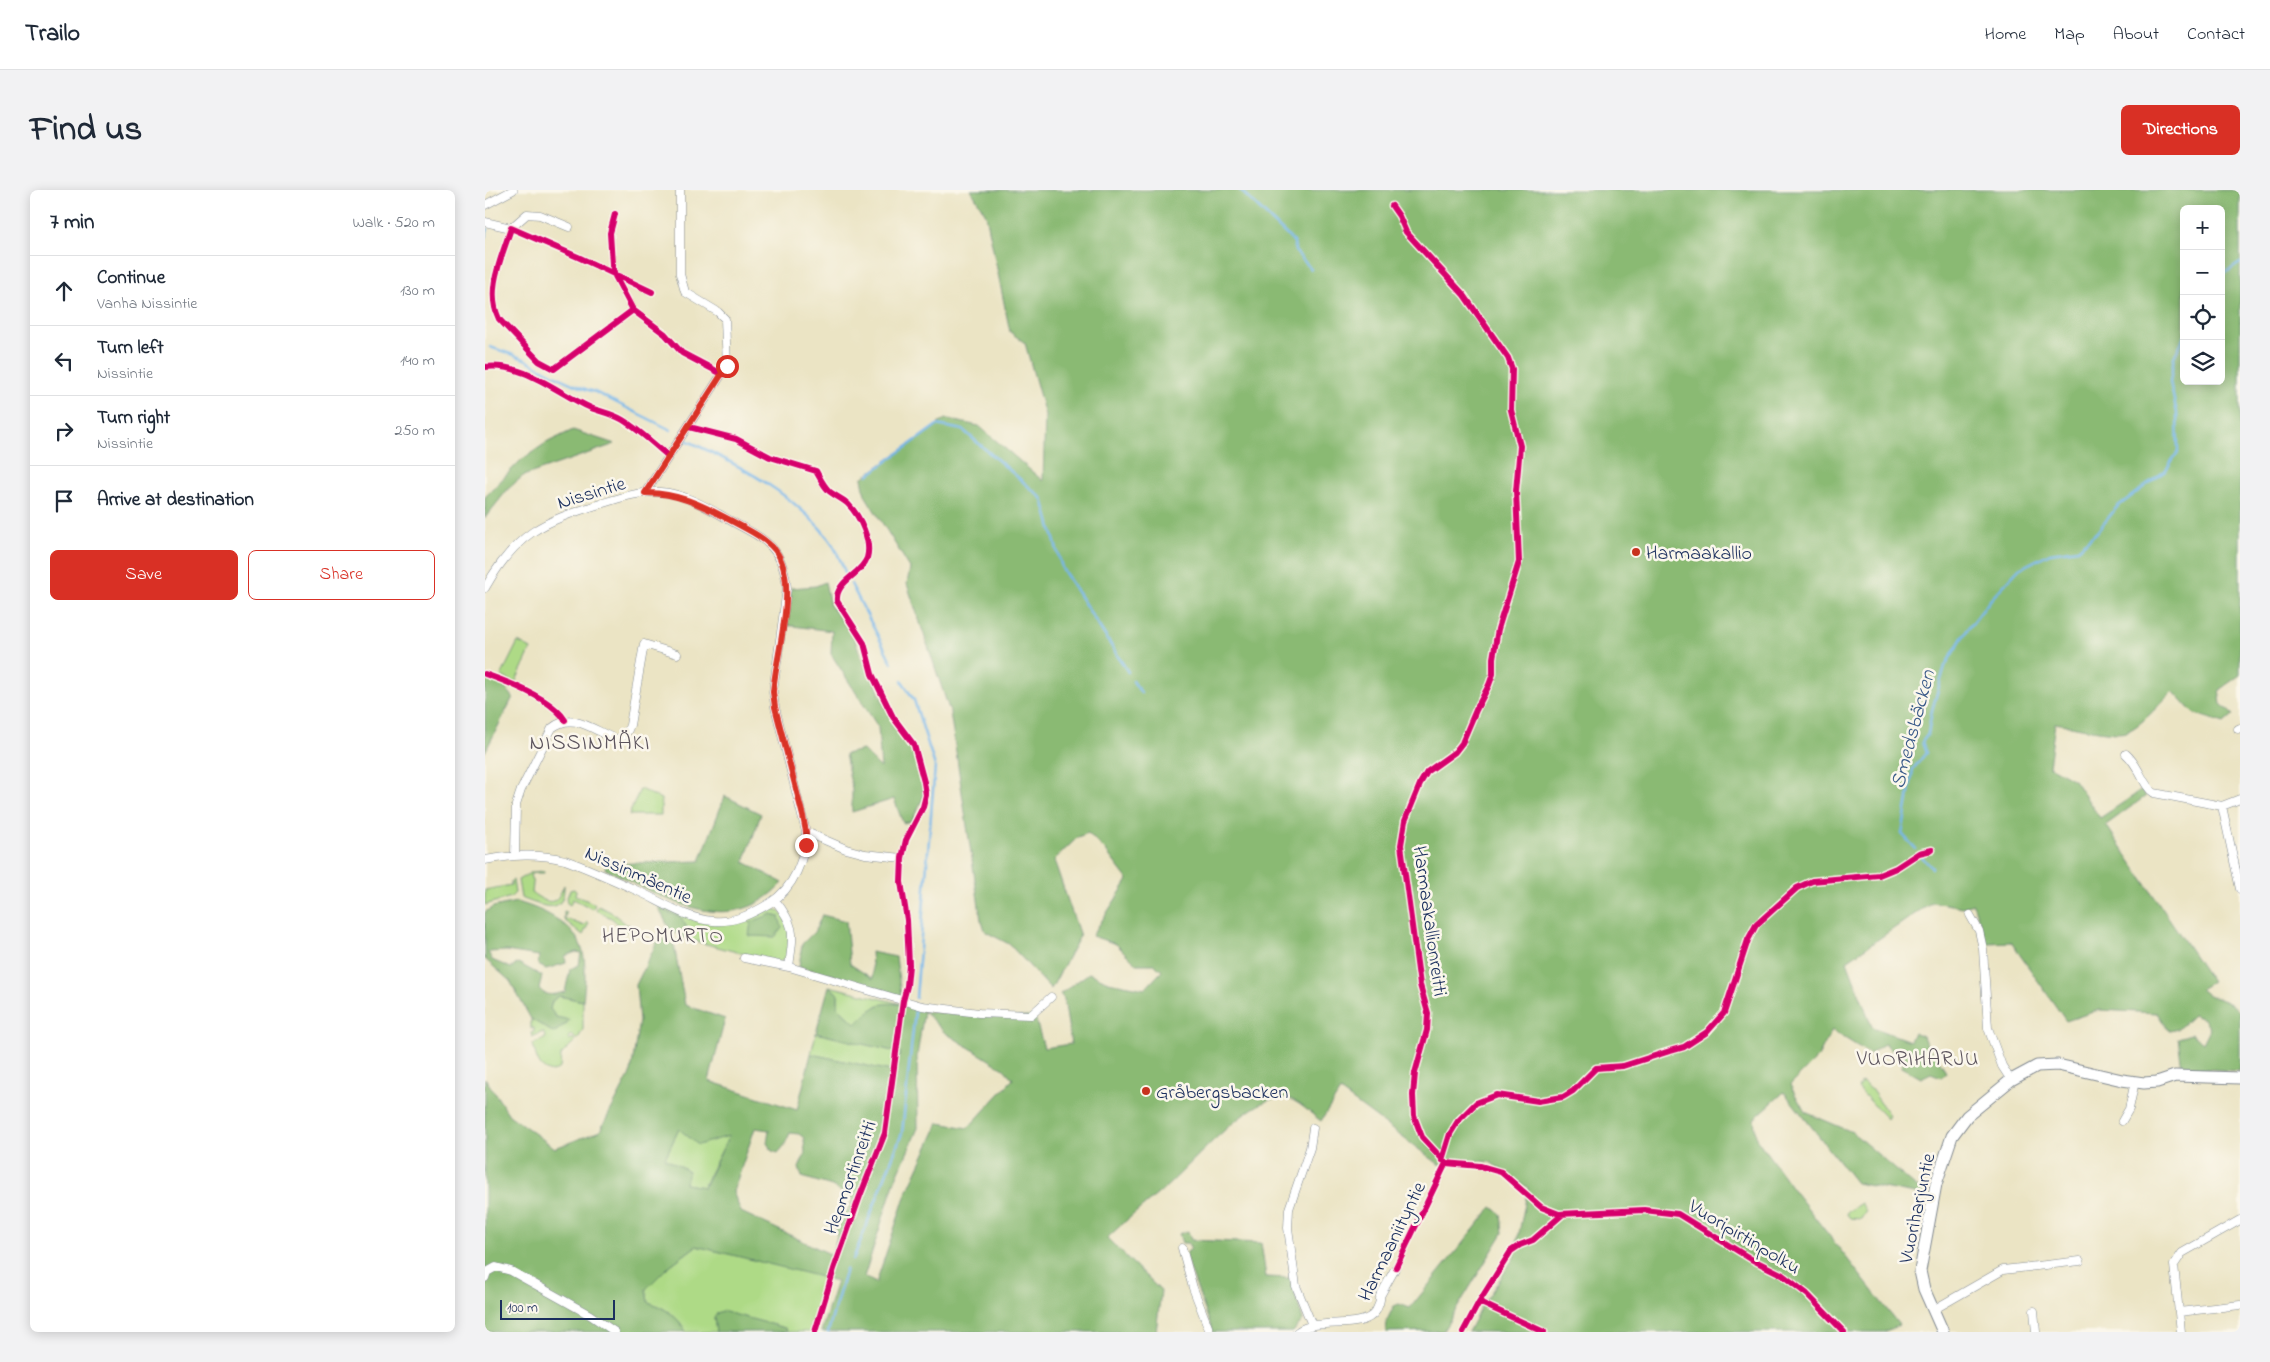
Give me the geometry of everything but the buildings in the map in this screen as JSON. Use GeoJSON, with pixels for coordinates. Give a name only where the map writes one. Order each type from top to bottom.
{"type":"FeatureCollection","features":[{"type":"Feature","properties":{"kind":"street"},"geometry":{"type":"LineString","coordinates":[[485,205],[513,190]]}},
{"type":"Feature","properties":{"kind":"street"},"geometry":{"type":"LineString","coordinates":[[645,493],[727,366],[725,319],[718,312],[685,292],[680,274],[680,190]]}},
{"type":"Feature","properties":{"kind":"street"},"geometry":{"type":"LineString","coordinates":[[485,222],[511,228],[516,221],[527,214],[540,215],[569,227]]}},
{"type":"Feature","properties":{"kind":"street","name":"Nissintie"},"geometry":{"type":"LineString","coordinates":[[485,588],[506,555],[531,531],[563,515],[645,493],[675,495],[722,515],[765,540],[782,561],[787,588],[773,692],[806,832],[806,845],[798,869],[785,892],[775,900]]}},
{"type":"Feature","properties":{"kind":"street"},"geometry":{"type":"LineString","coordinates":[[515,855],[516,805],[521,790],[551,728],[559,722],[573,720],[616,739],[622,738],[627,733],[630,725],[644,644],[677,654]]}},
{"type":"Feature","properties":{"kind":"street"},"geometry":{"type":"LineString","coordinates":[[2126,754],[2137,765],[2149,790],[2154,793],[2221,806],[2240,799]]}},
{"type":"Feature","properties":{"kind":"street"},"geometry":{"type":"LineString","coordinates":[[2221,806],[2240,889]]}},
{"type":"Feature","properties":{"kind":"street"},"geometry":{"type":"LineString","coordinates":[[806,832],[846,849],[865,854],[902,858]]}},
{"type":"Feature","properties":{"kind":"street","name":"Nissinmäentie"},"geometry":{"type":"LineString","coordinates":[[485,860],[515,855],[540,855],[565,860],[585,867],[683,912],[713,921],[745,917],[775,900]]}},
{"type":"Feature","properties":{"kind":"street"},"geometry":{"type":"LineString","coordinates":[[775,900],[789,920],[793,931],[789,967]]}},
{"type":"Feature","properties":{"kind":"street"},"geometry":{"type":"LineString","coordinates":[[1970,915],[1979,931],[1983,949],[1988,1028],[2002,1066],[2011,1080]]}},
{"type":"Feature","properties":{"kind":"street"},"geometry":{"type":"LineString","coordinates":[[744,958],[789,967],[922,1006],[979,1013],[1031,1015],[1051,997]]}},
{"type":"Feature","properties":{"kind":"street","name":"Vuoriharjuntie"},"geometry":{"type":"LineString","coordinates":[[1943,1332],[1924,1289],[1921,1271],[1936,1184],[1952,1136],[1967,1116],[2011,1080],[2037,1066],[2058,1065],[2135,1081],[2157,1082],[2175,1076],[2240,1078]]}},
{"type":"Feature","properties":{"kind":"street"},"geometry":{"type":"LineString","coordinates":[[2122,1121],[2129,1109],[2135,1081]]}},
{"type":"Feature","properties":{"kind":"street"},"geometry":{"type":"LineString","coordinates":[[1312,1325],[1296,1286],[1288,1228],[1289,1209],[1310,1148],[1313,1128]]}},
{"type":"Feature","properties":{"kind":"street"},"geometry":{"type":"LineString","coordinates":[[2181,1332],[2174,1265],[2177,1258],[2182,1253],[2240,1220]]}},
{"type":"Feature","properties":{"kind":"street"},"geometry":{"type":"LineString","coordinates":[[1182,1248],[1193,1288],[1210,1332]]}},
{"type":"Feature","properties":{"kind":"street"},"geometry":{"type":"LineString","coordinates":[[1933,1310],[2003,1270],[2080,1261]]}},
{"type":"Feature","properties":{"kind":"street"},"geometry":{"type":"LineString","coordinates":[[485,1278],[487,1272],[496,1267],[511,1271],[595,1318],[615,1332]]}},
{"type":"Feature","properties":{"kind":"street","name":"Harmaaniityntie"},"geometry":{"type":"LineString","coordinates":[[1297,1332],[1304,1326],[1343,1325],[1367,1320],[1374,1314],[1381,1301],[1380,1296],[1396,1267]]}},
{"type":"Feature","properties":{"kind":"street"},"geometry":{"type":"LineString","coordinates":[[2179,1312],[2240,1305]]}},
{"type":"Feature","properties":{"kind":"street"},"geometry":{"type":"LineString","coordinates":[[2034,1311],[2036,1332]]}},
{"type":"Feature","properties":{"kind":"green space"},"geometry":{"type":"Polygon","coordinates":[[[971,190],[2240,190],[2240,675],[2219,690],[2221,704],[2233,715],[2224,723],[2193,713],[2173,691],[2144,720],[2131,730],[2125,732],[2101,731],[2055,723],[2049,766],[2074,780],[2100,818],[2142,790],[2146,796],[2106,825],[2212,982],[2200,989],[2210,996],[2225,1001],[2240,1012],[2240,1071],[2182,1068],[2178,1038],[2191,1034],[2203,1043],[2210,1029],[2204,1019],[2193,1015],[2178,1029],[2169,1031],[2157,1013],[2099,1010],[2066,1021],[2011,942],[1987,943],[1973,904],[1963,907],[1932,902],[1847,961],[1872,1027],[1910,1041],[1914,1032],[1923,1036],[1946,1073],[1941,1077],[1931,1073],[1921,1078],[1901,1067],[1903,1063],[1885,1043],[1870,1054],[1832,1030],[1818,1057],[1790,1085],[1805,1112],[1852,1132],[1916,1187],[1928,1190],[1926,1196],[1856,1183],[1784,1092],[1754,1119],[1756,1138],[1792,1188],[1899,1325],[1884,1332],[1468,1332],[1480,1309],[1514,1258],[1528,1188],[1490,1162],[1454,1159],[1440,1165],[1340,1091],[1321,1121],[1291,1099],[1272,1099],[1257,1106],[1222,1132],[1165,1188],[1107,1238],[1161,1291],[1156,1332],[821,1332],[837,1281],[696,1246],[668,1267],[646,1289],[648,1302],[670,1313],[686,1332],[485,1332],[485,1078],[509,1115],[555,1148],[600,1131],[631,1072],[639,1021],[636,985],[658,940],[666,939],[674,945],[685,1005],[725,1019],[709,1081],[797,1110],[811,1054],[891,1071],[901,1053],[816,1033],[829,986],[838,994],[838,1007],[856,1024],[871,1010],[881,1004],[900,1004],[924,1011],[995,1017],[1035,1017],[1044,1048],[1071,1044],[1064,999],[1060,994],[1089,973],[1108,982],[1145,989],[1162,971],[1154,964],[1136,964],[1116,944],[1092,936],[1128,880],[1105,850],[1088,833],[1078,837],[1054,860],[1080,936],[1051,989],[1009,944],[986,932],[981,920],[950,712],[907,584],[910,568],[865,495],[862,478],[945,419],[979,426],[1043,481],[1045,415],[1025,343],[1010,332],[986,215],[971,190]],[[924,1011],[917,1056],[918,1128],[894,1183],[864,1277],[876,1283],[906,1194],[939,1123],[968,1128],[1013,1079],[1004,1069],[944,1032],[924,1011]],[[755,1128],[733,1192],[741,1212],[832,1255],[837,1236],[834,1219],[836,1215],[845,1210],[848,1212],[853,1199],[832,1186],[802,1177],[799,1168],[805,1154],[804,1138],[799,1134],[790,1133],[784,1146],[778,1153],[772,1151],[767,1143],[769,1130],[755,1128]],[[679,1129],[665,1158],[688,1171],[685,1184],[704,1187],[729,1136],[698,1145],[679,1129]]]}},
{"type":"Feature","properties":{"kind":"green space"},"geometry":{"type":"Polygon","coordinates":[[[573,430],[615,444],[523,476],[508,489],[485,518],[485,497],[521,460],[546,443],[573,430]]]}},
{"type":"Feature","properties":{"kind":"green space"},"geometry":{"type":"Polygon","coordinates":[[[825,582],[830,605],[854,637],[861,657],[869,667],[892,719],[913,745],[918,757],[924,796],[912,821],[903,823],[894,799],[852,812],[852,789],[845,754],[863,750],[881,768],[878,727],[831,654],[832,631],[785,625],[791,588],[816,586],[825,582]]]}},
{"type":"Feature","properties":{"kind":"green space"},"geometry":{"type":"Polygon","coordinates":[[[518,642],[531,649],[515,683],[501,676],[518,642]]]}},
{"type":"Feature","properties":{"kind":"green space"},"geometry":{"type":"Polygon","coordinates":[[[485,678],[502,683],[513,697],[485,752],[485,678]]]}},
{"type":"Feature","properties":{"kind":"green space"},"geometry":{"type":"Polygon","coordinates":[[[640,789],[661,799],[661,815],[629,815],[640,789]]]}},
{"type":"Feature","properties":{"kind":"green space"},"geometry":{"type":"Polygon","coordinates":[[[725,796],[761,814],[744,862],[783,883],[762,900],[740,909],[718,912],[695,908],[672,901],[605,869],[606,864],[700,861],[725,796]]]}},
{"type":"Feature","properties":{"kind":"green space"},"geometry":{"type":"Polygon","coordinates":[[[544,871],[544,873],[530,875],[533,884],[532,893],[543,900],[552,901],[558,897],[564,885],[563,895],[560,902],[556,905],[543,906],[521,898],[518,880],[532,872],[544,871]]]}},
{"type":"Feature","properties":{"kind":"green space"},"geometry":{"type":"Polygon","coordinates":[[[513,880],[515,893],[511,897],[485,905],[485,890],[511,885],[513,880]]]}},
{"type":"Feature","properties":{"kind":"green space"},"geometry":{"type":"Polygon","coordinates":[[[574,889],[576,891],[575,895],[595,904],[593,909],[573,899],[570,905],[567,903],[566,900],[570,890],[574,889]]]}},
{"type":"Feature","properties":{"kind":"green space"},"geometry":{"type":"Polygon","coordinates":[[[516,902],[533,907],[550,915],[566,926],[578,940],[585,962],[583,1001],[559,996],[552,1001],[550,1009],[556,1017],[570,1020],[554,1033],[531,1019],[510,981],[485,959],[485,912],[493,907],[516,902]],[[506,951],[488,952],[492,960],[511,968],[518,963],[542,976],[539,988],[544,993],[565,992],[570,969],[579,965],[581,953],[576,952],[565,956],[566,963],[546,969],[538,965],[539,956],[506,951]]]}},
{"type":"Feature","properties":{"kind":"green space"},"geometry":{"type":"Polygon","coordinates":[[[660,905],[697,918],[725,922],[745,920],[768,910],[777,910],[781,913],[787,924],[790,938],[789,951],[786,957],[779,963],[683,938],[688,930],[681,917],[659,909],[660,905]]]}},
{"type":"Feature","properties":{"kind":"green space"},"geometry":{"type":"Polygon","coordinates":[[[598,906],[611,912],[627,925],[629,924],[630,928],[625,933],[613,919],[596,910],[598,906]]]}},
{"type":"Feature","properties":{"kind":"green space"},"geometry":{"type":"Polygon","coordinates":[[[659,909],[681,917],[688,930],[683,936],[670,930],[659,909]]]}},
{"type":"Feature","properties":{"kind":"green space"},"geometry":{"type":"Polygon","coordinates":[[[772,914],[779,916],[782,928],[775,937],[749,936],[751,922],[772,914]]]}},
{"type":"Feature","properties":{"kind":"green space"},"geometry":{"type":"Polygon","coordinates":[[[822,915],[846,921],[850,964],[873,979],[871,952],[896,957],[901,996],[830,974],[799,967],[802,944],[815,931],[822,915]]]}},
{"type":"Feature","properties":{"kind":"green space"},"geometry":{"type":"Polygon","coordinates":[[[564,918],[584,926],[587,922],[589,923],[583,935],[564,920],[564,918]]]}},
{"type":"Feature","properties":{"kind":"green space"},"geometry":{"type":"Polygon","coordinates":[[[829,986],[902,1004],[878,1005],[856,1024],[838,1007],[838,994],[829,986]]]}},
{"type":"Feature","properties":{"kind":"green space"},"geometry":{"type":"Polygon","coordinates":[[[559,996],[583,1001],[583,1030],[577,1040],[572,1035],[568,1037],[570,1040],[573,1038],[575,1041],[561,1055],[560,1068],[552,1072],[543,1068],[536,1057],[533,1044],[546,1038],[543,1032],[532,1037],[531,1033],[534,1032],[534,1028],[531,1028],[531,1019],[554,1033],[569,1021],[556,1017],[550,1009],[552,1001],[559,996]]]}},
{"type":"Feature","properties":{"kind":"green space"},"geometry":{"type":"Polygon","coordinates":[[[816,1033],[901,1053],[891,1071],[811,1054],[816,1033]]]}},
{"type":"Feature","properties":{"kind":"green space"},"geometry":{"type":"Polygon","coordinates":[[[1862,1082],[1871,1089],[1889,1115],[1887,1119],[1858,1088],[1862,1082]]]}},
{"type":"Feature","properties":{"kind":"green space"},"geometry":{"type":"Polygon","coordinates":[[[679,1129],[729,1136],[703,1187],[685,1184],[665,1158],[679,1129]]]}},
{"type":"Feature","properties":{"kind":"green space"},"geometry":{"type":"Polygon","coordinates":[[[1861,1203],[1866,1211],[1861,1219],[1850,1218],[1846,1213],[1861,1203]]]}},
{"type":"Feature","properties":{"kind":"green space"},"geometry":{"type":"Polygon","coordinates":[[[1492,1207],[1501,1214],[1503,1233],[1443,1331],[1386,1332],[1387,1320],[1394,1306],[1399,1304],[1410,1308],[1492,1207]]]}},
{"type":"Feature","properties":{"kind":"green space"},"geometry":{"type":"Polygon","coordinates":[[[1188,1231],[1191,1240],[1261,1243],[1266,1277],[1290,1278],[1303,1320],[1293,1332],[1213,1332],[1186,1258],[1187,1252],[1191,1249],[1188,1243],[1182,1243],[1179,1234],[1188,1231]]]}},
{"type":"Feature","properties":{"kind":"green space"},"geometry":{"type":"Polygon","coordinates":[[[696,1246],[821,1276],[824,1284],[810,1332],[787,1332],[785,1328],[714,1318],[716,1332],[686,1332],[670,1313],[648,1302],[646,1289],[668,1267],[696,1246]]]}},
{"type":"Feature","properties":{"kind":"green space"},"geometry":{"type":"Polygon","coordinates":[[[722,1311],[785,1328],[787,1332],[716,1332],[714,1318],[717,1313],[722,1311]]]}},
{"type":"Feature","properties":{"kind":"waterway"},"geometry":{"type":"LineString","coordinates":[[1240,190],[1294,242],[1295,251],[1311,269]]}},
{"type":"Feature","properties":{"kind":"waterway"},"geometry":{"type":"LineString","coordinates":[[485,237],[488,229]]}},
{"type":"Feature","properties":{"kind":"waterway","name":"Smedsbäcken"},"geometry":{"type":"LineString","coordinates":[[2225,273],[2240,263]]}},
{"type":"Feature","properties":{"kind":"waterway","name":"Smedsbäcken"},"geometry":{"type":"LineString","coordinates":[[1916,849],[1902,834],[1913,769],[1926,753],[1922,742],[1928,734],[1932,710],[1945,666],[1965,633],[1991,599],[2019,569],[2050,553],[2078,549],[2097,532],[2117,507],[2165,471],[2178,452],[2177,413],[2170,382],[2174,357],[2182,340]]}},
{"type":"Feature","properties":{"kind":"waterway"},"geometry":{"type":"LineString","coordinates":[[490,347],[524,359],[671,430]]}},
{"type":"Feature","properties":{"kind":"waterway"},"geometry":{"type":"LineString","coordinates":[[868,475],[937,425],[963,430],[1043,499],[1062,568],[1128,672]]}},
{"type":"Feature","properties":{"kind":"waterway"},"geometry":{"type":"LineString","coordinates":[[686,440],[745,470],[799,507],[832,543],[847,577]]}},
{"type":"Feature","properties":{"kind":"waterway"},"geometry":{"type":"LineString","coordinates":[[851,584],[892,663]]}},
{"type":"Feature","properties":{"kind":"waterway"},"geometry":{"type":"LineString","coordinates":[[902,681],[914,700],[935,766],[916,998]]}},
{"type":"Feature","properties":{"kind":"waterway"},"geometry":{"type":"LineString","coordinates":[[1133,681],[1141,693]]}},
{"type":"Feature","properties":{"kind":"waterway","name":"Smedsbäcken"},"geometry":{"type":"LineString","coordinates":[[1922,857],[1932,868]]}},
{"type":"Feature","properties":{"kind":"waterway"},"geometry":{"type":"LineString","coordinates":[[853,1260],[902,1133],[915,1011]]}},
{"type":"Feature","properties":{"kind":"waterway"},"geometry":{"type":"LineString","coordinates":[[828,1332],[846,1269]]}},
{"type":"Feature","properties":{"kind":"cycle path","name":"Harmaakallionreitti"},"geometry":{"type":"LineString","coordinates":[[1392,206],[1406,232],[1464,295],[1508,358],[1512,369],[1511,410],[1520,446],[1516,491],[1519,562],[1498,629],[1493,658],[1493,674],[1462,743],[1455,752],[1427,772],[1421,782],[1405,821],[1401,845],[1420,985],[1428,1013],[1427,1030],[1415,1073],[1414,1116],[1422,1137],[1446,1163]]}},
{"type":"Feature","properties":{"kind":"cycle path"},"geometry":{"type":"LineString","coordinates":[[615,214],[610,233],[612,264],[615,276],[633,310],[665,334],[682,353],[722,374]]}},
{"type":"Feature","properties":{"kind":"cycle path"},"geometry":{"type":"LineString","coordinates":[[633,310],[554,369],[539,361],[499,319],[495,308],[494,285],[496,274],[511,228],[652,292]]}},
{"type":"Feature","properties":{"kind":"cycle path"},"geometry":{"type":"LineString","coordinates":[[485,367],[513,369],[527,374],[578,402],[619,418],[641,433],[668,456]]}},
{"type":"Feature","properties":{"kind":"cycle path","name":"Hepmortinreitti"},"geometry":{"type":"LineString","coordinates":[[689,427],[736,439],[770,457],[816,471],[829,491],[846,502],[857,515],[864,529],[868,544],[867,558],[864,564],[840,588],[837,594],[837,601],[864,643],[872,674],[893,717],[914,745],[926,795],[923,807],[906,840],[902,858],[901,882],[907,920],[909,965],[885,1133],[834,1269],[815,1332]]}},
{"type":"Feature","properties":{"kind":"cycle path"},"geometry":{"type":"LineString","coordinates":[[485,674],[540,698],[559,712],[565,720]]}},
{"type":"Feature","properties":{"kind":"cycle path"},"geometry":{"type":"LineString","coordinates":[[1442,1160],[1450,1134],[1458,1121],[1476,1103],[1497,1095],[1538,1101],[1563,1097],[1573,1091],[1596,1068],[1623,1066],[1684,1047],[1707,1032],[1724,1013],[1748,940],[1756,925],[1797,888],[1812,881],[1879,875],[1896,868],[1919,853],[1932,850]]}},
{"type":"Feature","properties":{"kind":"cycle path","name":"Vuoripirtinpolku"},"geometry":{"type":"LineString","coordinates":[[1446,1163],[1480,1166],[1501,1172],[1541,1207],[1559,1214],[1644,1210],[1678,1214],[1751,1259],[1781,1274],[1807,1294],[1844,1332]]}},
{"type":"Feature","properties":{"kind":"cycle path"},"geometry":{"type":"LineString","coordinates":[[1396,1267],[1446,1163]]}},
{"type":"Feature","properties":{"kind":"cycle path"},"geometry":{"type":"LineString","coordinates":[[1463,1332],[1479,1302],[1511,1251],[1533,1240],[1563,1214]]}},
{"type":"Feature","properties":{"kind":"cycle path"},"geometry":{"type":"LineString","coordinates":[[1479,1302],[1544,1332]]}},
{"type":"Feature","properties":{"kind":"place","name":"Harmaakallio"},"geometry":{"type":"Point","coordinates":[1636,552]}},
{"type":"Feature","properties":{"kind":"place","name":"Gråbergsbacken"},"geometry":{"type":"Point","coordinates":[1146,1091]}},
{"type":"Feature","properties":{"kind":"district","name":"NISSINMÄKI"},"geometry":{"type":"Point","coordinates":[590,741]}},
{"type":"Feature","properties":{"kind":"district","name":"HEPOMURTO"},"geometry":{"type":"Point","coordinates":[663,935]}},
{"type":"Feature","properties":{"kind":"district","name":"VUORIHARJU"},"geometry":{"type":"Point","coordinates":[1918,1058]}},
{"type":"Feature","properties":{"kind":"route"},"geometry":{"type":"LineString","coordinates":[[727,366],[645,493],[660,492],[675,495],[722,515],[765,540],[782,561],[786,574],[787,588],[773,692],[775,707],[803,816],[806,845]]}}]}
